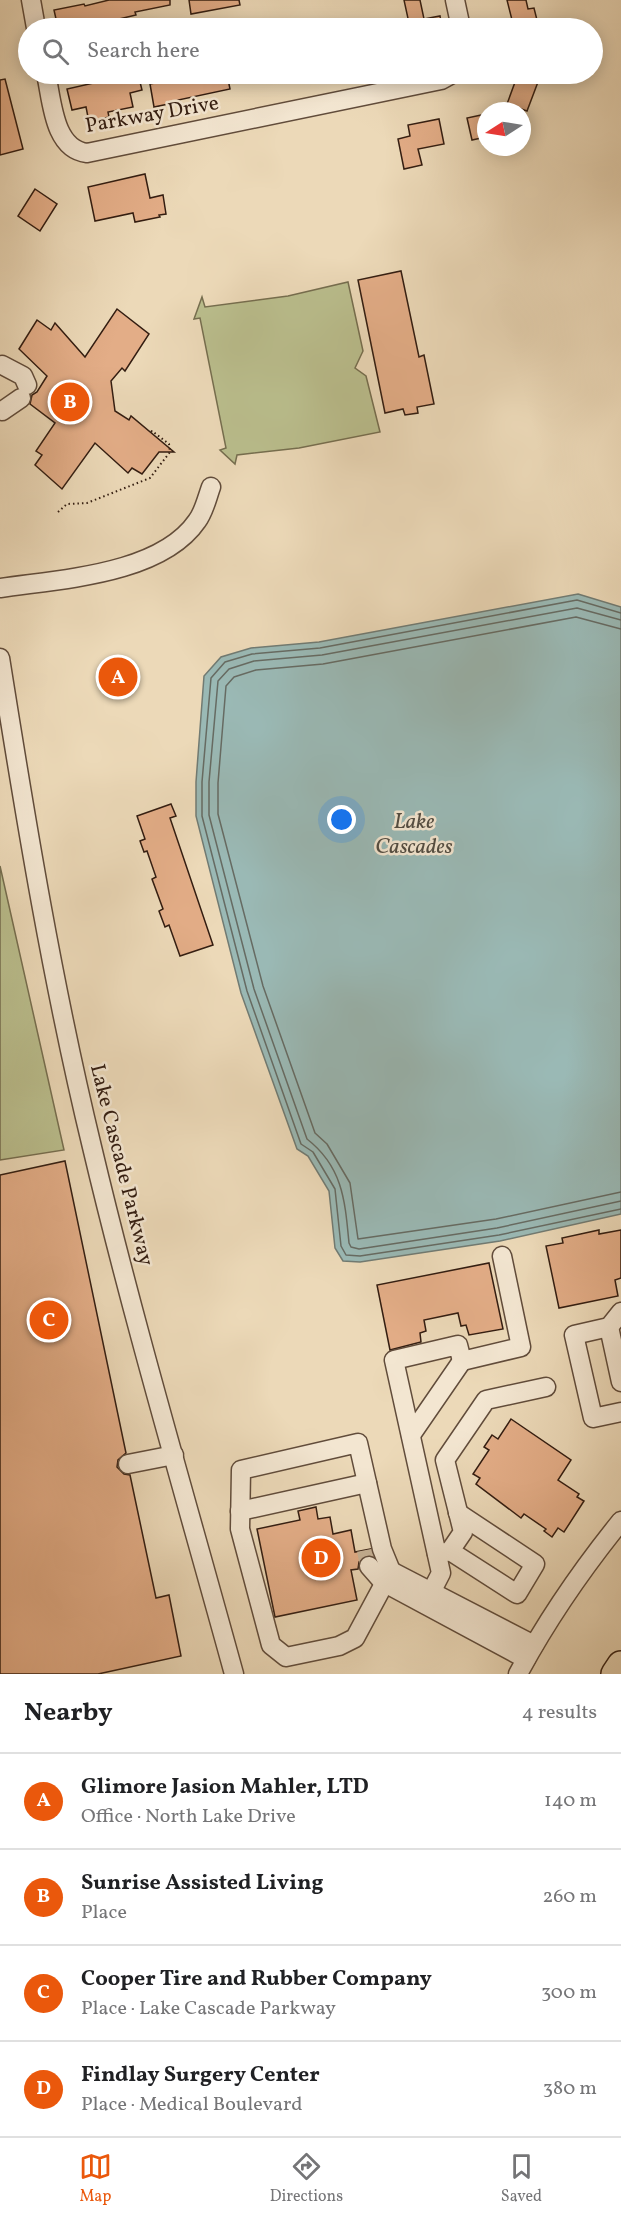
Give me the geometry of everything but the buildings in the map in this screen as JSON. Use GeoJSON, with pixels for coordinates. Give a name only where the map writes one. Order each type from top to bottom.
{"type":"FeatureCollection","features":[{"type":"Feature","properties":{"kind":"highway"},"geometry":{"type":"LineString","coordinates":[[615,1674],[621,1665]]}},
{"type":"Feature","properties":{"kind":"street"},"geometry":{"type":"LineString","coordinates":[[31,0],[34,18]]}},
{"type":"Feature","properties":{"kind":"street"},"geometry":{"type":"LineString","coordinates":[[455,0],[459,18]]}},
{"type":"Feature","properties":{"kind":"street","name":"Parkway Drive"},"geometry":{"type":"LineString","coordinates":[[48,84],[59,130],[70,147],[87,153],[422,84]]}},
{"type":"Feature","properties":{"kind":"street"},"geometry":{"type":"LineString","coordinates":[[2,365],[23,376],[24,392],[2,411]]}},
{"type":"Feature","properties":{"kind":"street"},"geometry":{"type":"LineString","coordinates":[[0,588],[120,568],[155,556],[178,540],[198,521],[211,487]]}},
{"type":"Feature","properties":{"kind":"street","name":"Lake Cascade Parkway"},"geometry":{"type":"LineString","coordinates":[[0,658],[34,871],[89,1134],[120,1260],[234,1674]]}},
{"type":"Feature","properties":{"kind":"street"},"geometry":{"type":"LineString","coordinates":[[411,1435],[462,1361],[521,1347],[502,1256]]}},
{"type":"Feature","properties":{"kind":"street"},"geometry":{"type":"LineString","coordinates":[[621,1312],[609,1327],[574,1335],[593,1418],[621,1412]]}},
{"type":"Feature","properties":{"kind":"street"},"geometry":{"type":"LineString","coordinates":[[609,1327],[621,1382]]}},
{"type":"Feature","properties":{"kind":"street"},"geometry":{"type":"LineString","coordinates":[[428,1598],[441,1572],[443,1552],[411,1435],[394,1360],[458,1345],[462,1361]]}},
{"type":"Feature","properties":{"kind":"street"},"geometry":{"type":"LineString","coordinates":[[443,1552],[463,1532],[445,1460],[486,1400],[546,1387]]}},
{"type":"Feature","properties":{"kind":"street"},"geometry":{"type":"LineString","coordinates":[[358,1443],[387,1577],[354,1638],[339,1646],[286,1657],[271,1645],[240,1528],[240,1511],[241,1470],[358,1443]]}},
{"type":"Feature","properties":{"kind":"street"},"geometry":{"type":"LineString","coordinates":[[128,1464],[174,1455]]}},
{"type":"Feature","properties":{"kind":"street"},"geometry":{"type":"LineString","coordinates":[[240,1511],[367,1483]]}},
{"type":"Feature","properties":{"kind":"street"},"geometry":{"type":"LineString","coordinates":[[443,1552],[517,1594],[535,1564],[458,1513]]}},
{"type":"Feature","properties":{"kind":"street"},"geometry":{"type":"LineString","coordinates":[[379,1534],[368,1558],[387,1577],[428,1598],[526,1659],[561,1604],[621,1521]]}},
{"type":"Feature","properties":{"kind":"path"},"geometry":{"type":"LineString","coordinates":[[58,512],[67,504],[87,503],[150,478],[170,452],[169,444],[151,432]]}},
{"type":"Feature","properties":{"kind":"green space"},"geometry":{"type":"Polygon","coordinates":[[[348,282],[363,351],[355,368],[366,376],[380,432],[299,448],[237,455],[235,464],[220,450],[226,448],[200,318],[194,319],[202,297],[205,307],[288,296],[348,282]]]}},
{"type":"Feature","properties":{"kind":"green space"},"geometry":{"type":"Polygon","coordinates":[[[0,866],[64,1150],[0,1160],[0,866]]]}},
{"type":"Feature","properties":{"kind":"water","name":"Lake Cascades"},"geometry":{"type":"Polygon","coordinates":[[[578,594],[621,607],[621,1214],[500,1241],[360,1262],[343,1261],[335,1248],[329,1191],[308,1156],[297,1149],[241,993],[196,816],[196,782],[204,676],[221,657],[251,648],[319,642],[578,594]]]}},
{"type":"Feature","properties":{"kind":"tunnel"},"geometry":{"type":"LineString","coordinates":[[366,1550],[369,1566]]}},
{"type":"Feature","properties":{"kind":"place","name":"Sunrise Assisted Living"},"geometry":{"type":"Point","coordinates":[70,402]}},
{"type":"Feature","properties":{"kind":"place","name":"Glimore Jasion Mahler, LTD"},"geometry":{"type":"Point","coordinates":[118,677]}},
{"type":"Feature","properties":{"kind":"place","name":"Cooper Tire and Rubber Company"},"geometry":{"type":"Point","coordinates":[49,1320]}},
{"type":"Feature","properties":{"kind":"place","name":"Findlay Surgery Center"},"geometry":{"type":"Point","coordinates":[321,1558]}}]}
